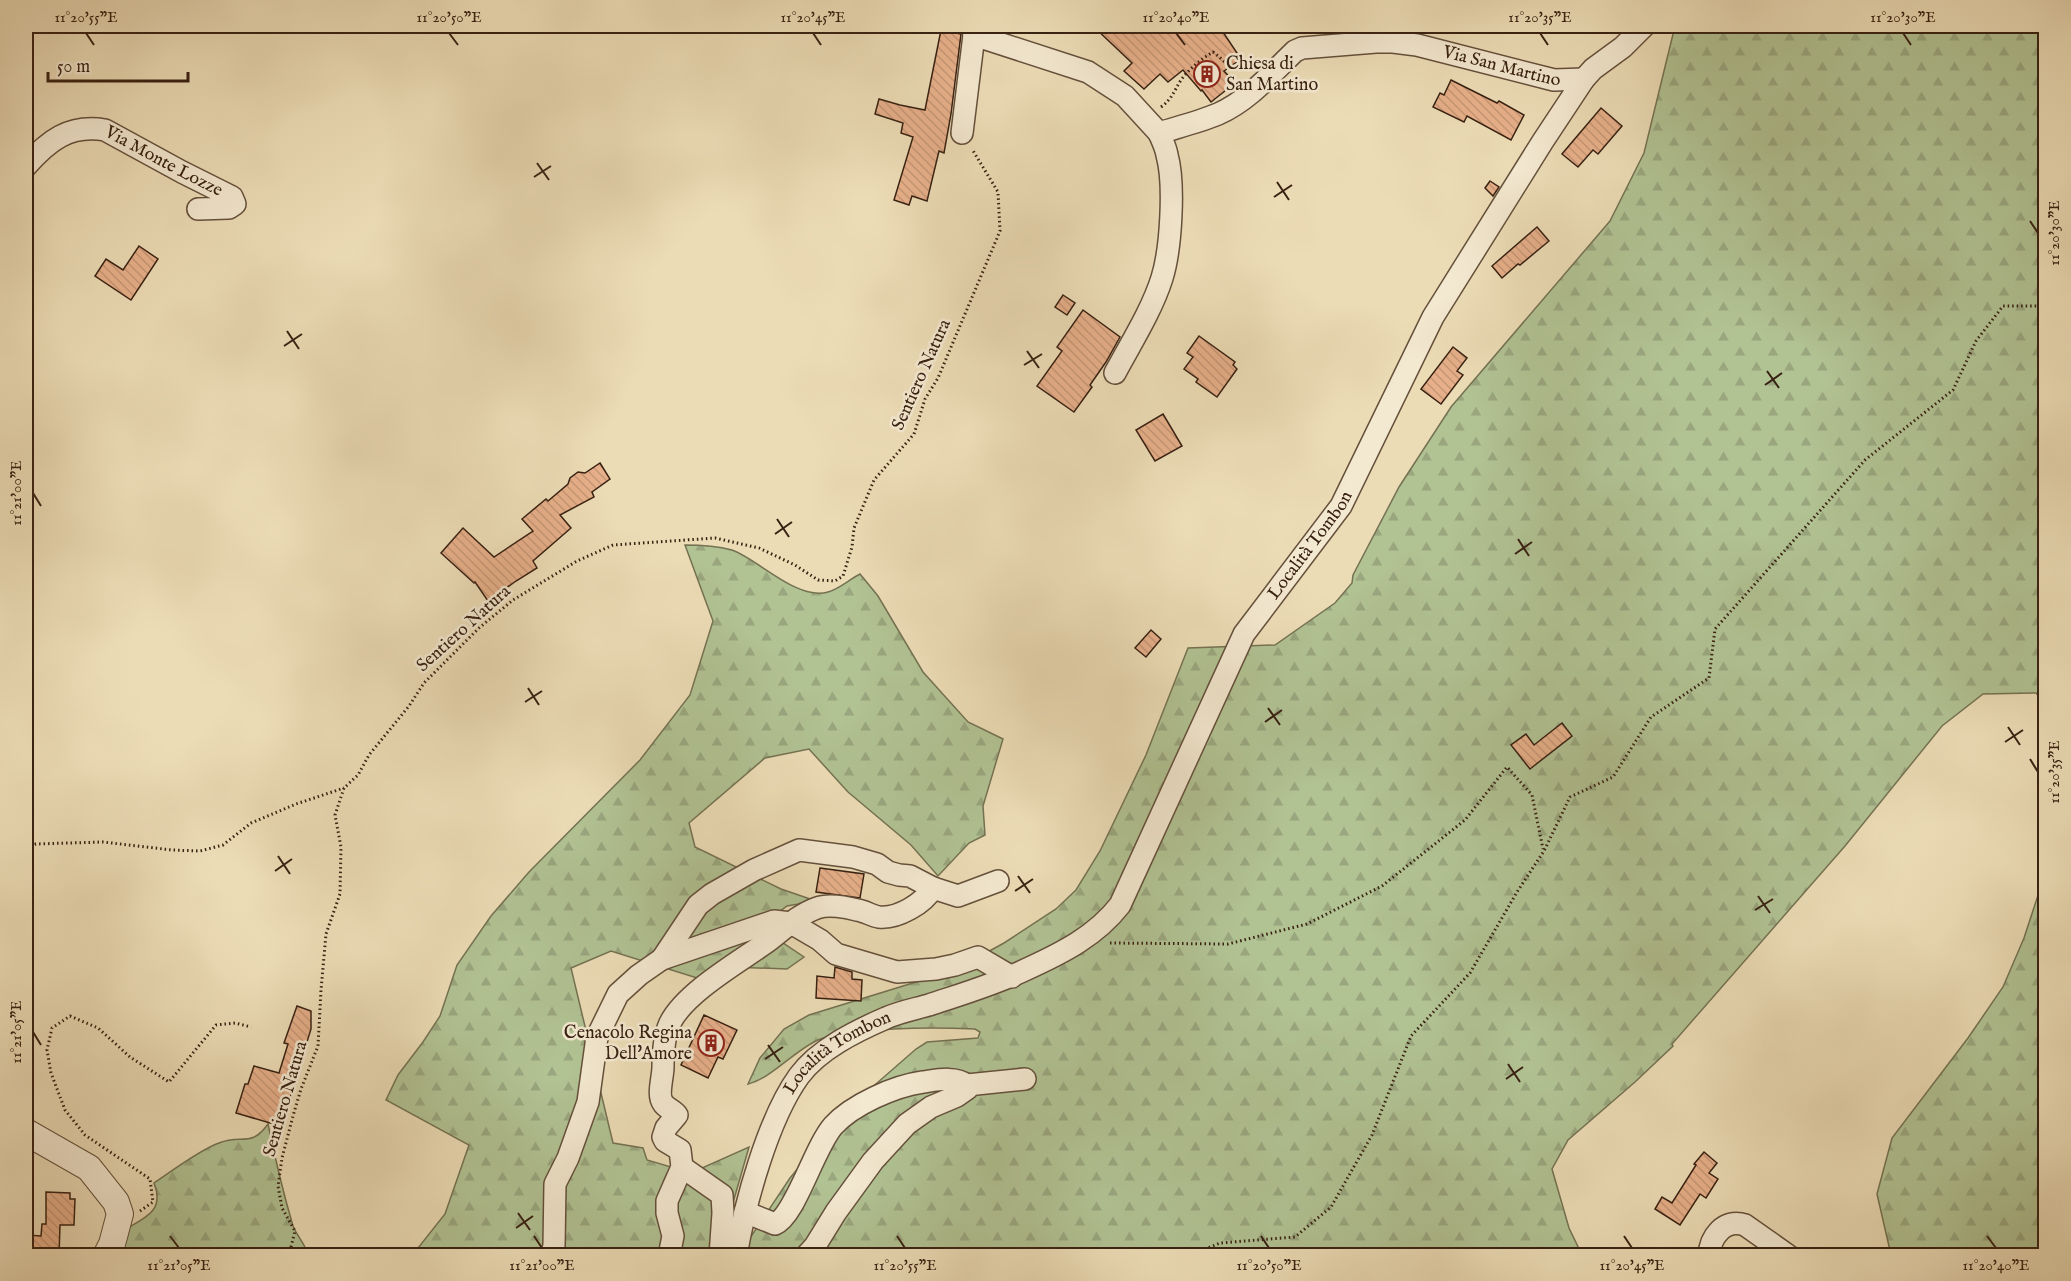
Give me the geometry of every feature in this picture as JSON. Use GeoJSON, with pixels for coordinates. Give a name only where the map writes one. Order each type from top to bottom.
{"type":"FeatureCollection","features":[{"type":"Feature","properties":{"kind":"street","name":"Località Tombon"},"geometry":{"type":"LineString","coordinates":[[736,1256],[745,1212],[783,1104],[800,1075],[819,1055],[849,1036],[887,1018],[979,989],[1012,976],[1078,943],[1107,922],[1120,905],[1244,634],[1341,506],[1433,317],[1543,141],[1584,79],[1593,69],[1623,47],[1644,26]]}},
{"type":"Feature","properties":{"kind":"street"},"geometry":{"type":"LineString","coordinates":[[962,133],[975,30],[1088,72],[1125,96],[1159,134],[1168,156],[1171,202],[1167,255],[1162,279],[1115,373]]}},
{"type":"Feature","properties":{"kind":"street","name":"Via San Martino"},"geometry":{"type":"LineString","coordinates":[[1159,134],[1218,114],[1234,105],[1295,51],[1302,48],[1393,42],[1417,45],[1554,80],[1584,79]]}},
{"type":"Feature","properties":{"kind":"street","name":"Via Monte Lozze"},"geometry":{"type":"LineString","coordinates":[[26,166],[41,148],[60,136],[75,130],[92,128],[105,130],[232,197],[235,204],[229,208],[198,209]]}},
{"type":"Feature","properties":{"kind":"street"},"geometry":{"type":"LineString","coordinates":[[662,959],[698,905],[712,894],[754,870],[799,850],[853,857],[877,864],[888,872],[910,876],[933,888],[958,896],[998,881]]}},
{"type":"Feature","properties":{"kind":"street"},"geometry":{"type":"LineString","coordinates":[[669,1256],[673,1236],[667,1213],[667,1201],[682,1167],[680,1150],[665,1141],[663,1137],[666,1128],[677,1115],[664,1106],[661,1098],[663,1051],[669,1024],[688,999],[791,923],[818,908],[833,906],[857,909],[879,917],[891,916],[910,908],[928,895],[933,888]]}},
{"type":"Feature","properties":{"kind":"street"},"geometry":{"type":"LineString","coordinates":[[551,1256],[554,1246],[555,1184],[568,1158],[588,1102],[597,1037],[618,994],[662,959],[774,921],[791,923],[820,940],[836,954],[897,972],[936,969],[978,957],[1012,976]]}},
{"type":"Feature","properties":{"kind":"street"},"geometry":{"type":"LineString","coordinates":[[745,1212],[775,1224],[780,1222],[793,1204],[817,1151],[832,1128],[859,1105],[914,1083],[945,1079],[962,1081],[967,1085],[1025,1079]]}},
{"type":"Feature","properties":{"kind":"street"},"geometry":{"type":"LineString","coordinates":[[806,1256],[873,1161],[907,1124],[931,1107],[957,1096],[967,1089],[967,1085]]}},
{"type":"Feature","properties":{"kind":"street"},"geometry":{"type":"LineString","coordinates":[[26,1132],[88,1168],[116,1203],[120,1214],[112,1244],[106,1256]]}},
{"type":"Feature","properties":{"kind":"street"},"geometry":{"type":"LineString","coordinates":[[682,1167],[722,1194],[720,1256]]}},
{"type":"Feature","properties":{"kind":"street"},"geometry":{"type":"LineString","coordinates":[[1710,1256],[1710,1249],[1716,1235],[1725,1226],[1738,1222],[1790,1256]]}},
{"type":"Feature","properties":{"kind":"path"},"geometry":{"type":"LineString","coordinates":[[1145,118],[1171,100],[1182,78],[1200,59],[1213,52],[1228,66],[1235,69],[1256,63],[1283,62]]}},
{"type":"Feature","properties":{"kind":"path","name":"Sentiero Natura"},"geometry":{"type":"LineString","coordinates":[[282,1256],[290,1251],[295,1231],[282,1208],[278,1186],[279,1177],[296,1107],[318,1046],[326,934],[340,894],[341,847],[335,815],[344,788],[358,775],[369,754],[409,706],[424,683],[479,628],[513,600],[577,561],[613,545],[715,538],[759,548],[795,565],[818,580],[835,581],[843,576],[852,547],[854,528],[874,480],[914,434],[925,399],[938,378],[1000,231],[998,192],[962,133]]}},
{"type":"Feature","properties":{"kind":"path"},"geometry":{"type":"LineString","coordinates":[[1188,1256],[1220,1243],[1295,1237],[1331,1207],[1372,1135],[1412,1036],[1470,973],[1516,892],[1544,851],[1569,797],[1613,777],[1651,717],[1709,678],[1715,629],[1865,460],[1953,390],[1976,341],[2003,306],[2037,306],[2046,311]]}},
{"type":"Feature","properties":{"kind":"path"},"geometry":{"type":"LineString","coordinates":[[1078,943],[1228,944],[1307,924],[1382,886],[1465,820],[1507,767],[1532,795],[1544,851]]}},
{"type":"Feature","properties":{"kind":"path"},"geometry":{"type":"LineString","coordinates":[[26,847],[36,844],[103,842],[172,850],[200,850],[223,845],[251,823],[287,807],[344,788]]}},
{"type":"Feature","properties":{"kind":"path"},"geometry":{"type":"LineString","coordinates":[[120,1214],[131,1218],[153,1202],[150,1179],[85,1135],[65,1110],[51,1073],[47,1050],[51,1028],[70,1016],[98,1028],[130,1058],[169,1082],[216,1025],[235,1023],[251,1027]]}},
{"type":"Feature","properties":{"kind":"green space"},"geometry":{"type":"Polygon","coordinates":[[[1675,26],[2045,26],[2045,704],[2036,693],[1983,694],[1942,726],[1845,846],[1672,1044],[1673,1046],[1568,1140],[1552,1169],[1569,1228],[1582,1255],[738,1256],[790,1178],[844,1113],[861,1097],[927,1042],[978,1038],[980,1032],[975,1029],[917,1028],[874,1030],[830,1036],[814,1042],[765,1077],[748,1084],[760,1058],[784,1029],[809,1015],[955,970],[1004,943],[1056,909],[1076,890],[1100,851],[1146,755],[1188,648],[1275,645],[1335,603],[1352,583],[1353,575],[1399,487],[1451,407],[1610,221],[1644,153],[1675,26]]]}},
{"type":"Feature","properties":{"kind":"green space"},"geometry":{"type":"Polygon","coordinates":[[[685,545],[732,550],[791,585],[816,593],[832,591],[860,574],[878,596],[923,672],[968,722],[1003,739],[983,806],[985,835],[969,843],[938,876],[911,845],[848,792],[809,749],[765,758],[689,823],[695,847],[781,889],[816,901],[787,906],[762,925],[769,938],[783,943],[804,957],[787,969],[730,967],[697,978],[611,951],[571,968],[613,1143],[643,1148],[647,1160],[691,1173],[749,1147],[718,1255],[416,1255],[418,1248],[445,1214],[469,1145],[386,1100],[398,1075],[440,1016],[457,965],[491,916],[529,872],[640,760],[690,695],[713,621],[685,545]]]}},
{"type":"Feature","properties":{"kind":"green space"},"geometry":{"type":"Polygon","coordinates":[[[2045,874],[2045,1255],[1891,1255],[1877,1194],[1892,1138],[1968,1038],[2003,987],[2024,938],[2045,874]]]}},
{"type":"Feature","properties":{"kind":"green space"},"geometry":{"type":"Polygon","coordinates":[[[268,1124],[293,1226],[308,1255],[115,1256],[124,1230],[146,1217],[155,1207],[157,1193],[154,1183],[204,1150],[227,1141],[256,1136],[268,1124]]]}},
{"type":"Feature","properties":{"kind":"building"},"geometry":{"type":"Polygon","coordinates":[[[1093,26],[1219,26],[1241,59],[1224,71],[1235,83],[1211,102],[1183,70],[1168,82],[1160,74],[1144,89],[1124,71],[1132,63],[1093,26]]]}},
{"type":"Feature","properties":{"kind":"building"},"geometry":{"type":"Polygon","coordinates":[[[941,30],[961,34],[944,153],[939,151],[927,201],[912,196],[909,205],[894,200],[913,137],[901,133],[903,123],[875,114],[879,99],[925,110],[941,30]]]}},
{"type":"Feature","properties":{"kind":"building"},"geometry":{"type":"Polygon","coordinates":[[[1451,80],[1497,103],[1499,101],[1524,115],[1511,140],[1467,116],[1464,122],[1433,107],[1440,93],[1444,95],[1451,80]]]}},
{"type":"Feature","properties":{"kind":"building"},"geometry":{"type":"Polygon","coordinates":[[[1601,108],[1622,126],[1598,154],[1593,150],[1578,167],[1562,154],[1601,108]]]}},
{"type":"Feature","properties":{"kind":"building"},"geometry":{"type":"Polygon","coordinates":[[[1490,181],[1499,187],[1493,196],[1485,188],[1490,181]]]}},
{"type":"Feature","properties":{"kind":"building"},"geometry":{"type":"Polygon","coordinates":[[[1537,227],[1549,241],[1502,278],[1492,266],[1537,227]]]}},
{"type":"Feature","properties":{"kind":"building"},"geometry":{"type":"Polygon","coordinates":[[[139,246],[158,259],[131,300],[95,276],[106,259],[123,270],[139,246]]]}},
{"type":"Feature","properties":{"kind":"building"},"geometry":{"type":"Polygon","coordinates":[[[1063,295],[1075,303],[1067,315],[1055,307],[1063,295]]]}},
{"type":"Feature","properties":{"kind":"building"},"geometry":{"type":"Polygon","coordinates":[[[1083,310],[1120,337],[1090,385],[1092,387],[1074,412],[1037,386],[1062,351],[1057,347],[1083,310]]]}},
{"type":"Feature","properties":{"kind":"building"},"geometry":{"type":"Polygon","coordinates":[[[1199,336],[1235,362],[1233,365],[1237,369],[1217,397],[1196,382],[1198,379],[1184,369],[1193,357],[1187,353],[1199,336]]]}},
{"type":"Feature","properties":{"kind":"building"},"geometry":{"type":"Polygon","coordinates":[[[1453,347],[1467,358],[1457,371],[1463,375],[1441,404],[1421,389],[1453,347]]]}},
{"type":"Feature","properties":{"kind":"building"},"geometry":{"type":"Polygon","coordinates":[[[1163,414],[1182,446],[1155,461],[1136,430],[1163,414]]]}},
{"type":"Feature","properties":{"kind":"building"},"geometry":{"type":"Polygon","coordinates":[[[600,463],[610,479],[592,492],[594,497],[560,515],[571,528],[533,561],[537,568],[488,601],[475,582],[441,553],[463,528],[494,557],[533,531],[522,519],[546,499],[548,501],[578,472],[585,473],[600,463]]]}},
{"type":"Feature","properties":{"kind":"building"},"geometry":{"type":"Polygon","coordinates":[[[1151,630],[1161,639],[1146,657],[1135,648],[1151,630]]]}},
{"type":"Feature","properties":{"kind":"building"},"geometry":{"type":"Polygon","coordinates":[[[1562,723],[1572,736],[1530,769],[1511,745],[1526,734],[1534,745],[1562,723]]]}},
{"type":"Feature","properties":{"kind":"building"},"geometry":{"type":"Polygon","coordinates":[[[820,868],[864,874],[860,898],[816,892],[820,868]]]}},
{"type":"Feature","properties":{"kind":"building"},"geometry":{"type":"Polygon","coordinates":[[[835,967],[852,972],[852,979],[862,980],[861,1001],[816,998],[817,976],[834,978],[835,967]]]}},
{"type":"Feature","properties":{"kind":"building"},"geometry":{"type":"Polygon","coordinates":[[[297,1006],[311,1011],[311,1029],[285,1113],[281,1112],[277,1125],[236,1113],[245,1084],[248,1084],[254,1066],[279,1073],[288,1044],[284,1043],[297,1006]]]}},
{"type":"Feature","properties":{"kind":"building","name":"Cenacolo Regina Dell'Amore"},"geometry":{"type":"Polygon","coordinates":[[[704,1015],[737,1030],[723,1059],[718,1057],[708,1078],[681,1065],[704,1015]]]}},
{"type":"Feature","properties":{"kind":"building"},"geometry":{"type":"Polygon","coordinates":[[[1704,1152],[1717,1163],[1709,1173],[1718,1179],[1706,1198],[1700,1194],[1680,1225],[1655,1209],[1662,1197],[1672,1203],[1696,1165],[1694,1164],[1704,1152]]]}},
{"type":"Feature","properties":{"kind":"building"},"geometry":{"type":"Polygon","coordinates":[[[46,1192],[70,1193],[70,1199],[75,1199],[74,1225],[60,1225],[59,1256],[26,1256],[27,1235],[41,1236],[42,1224],[46,1224],[46,1192]]]}},
{"type":"Feature","properties":{"kind":"place","name":"Chiesa di San Martino"},"geometry":{"type":"Point","coordinates":[1207,74]}},
{"type":"Feature","properties":{"kind":"place","name":"Cenacolo Regina Dell'Amore"},"geometry":{"type":"Point","coordinates":[711,1043]}}]}
